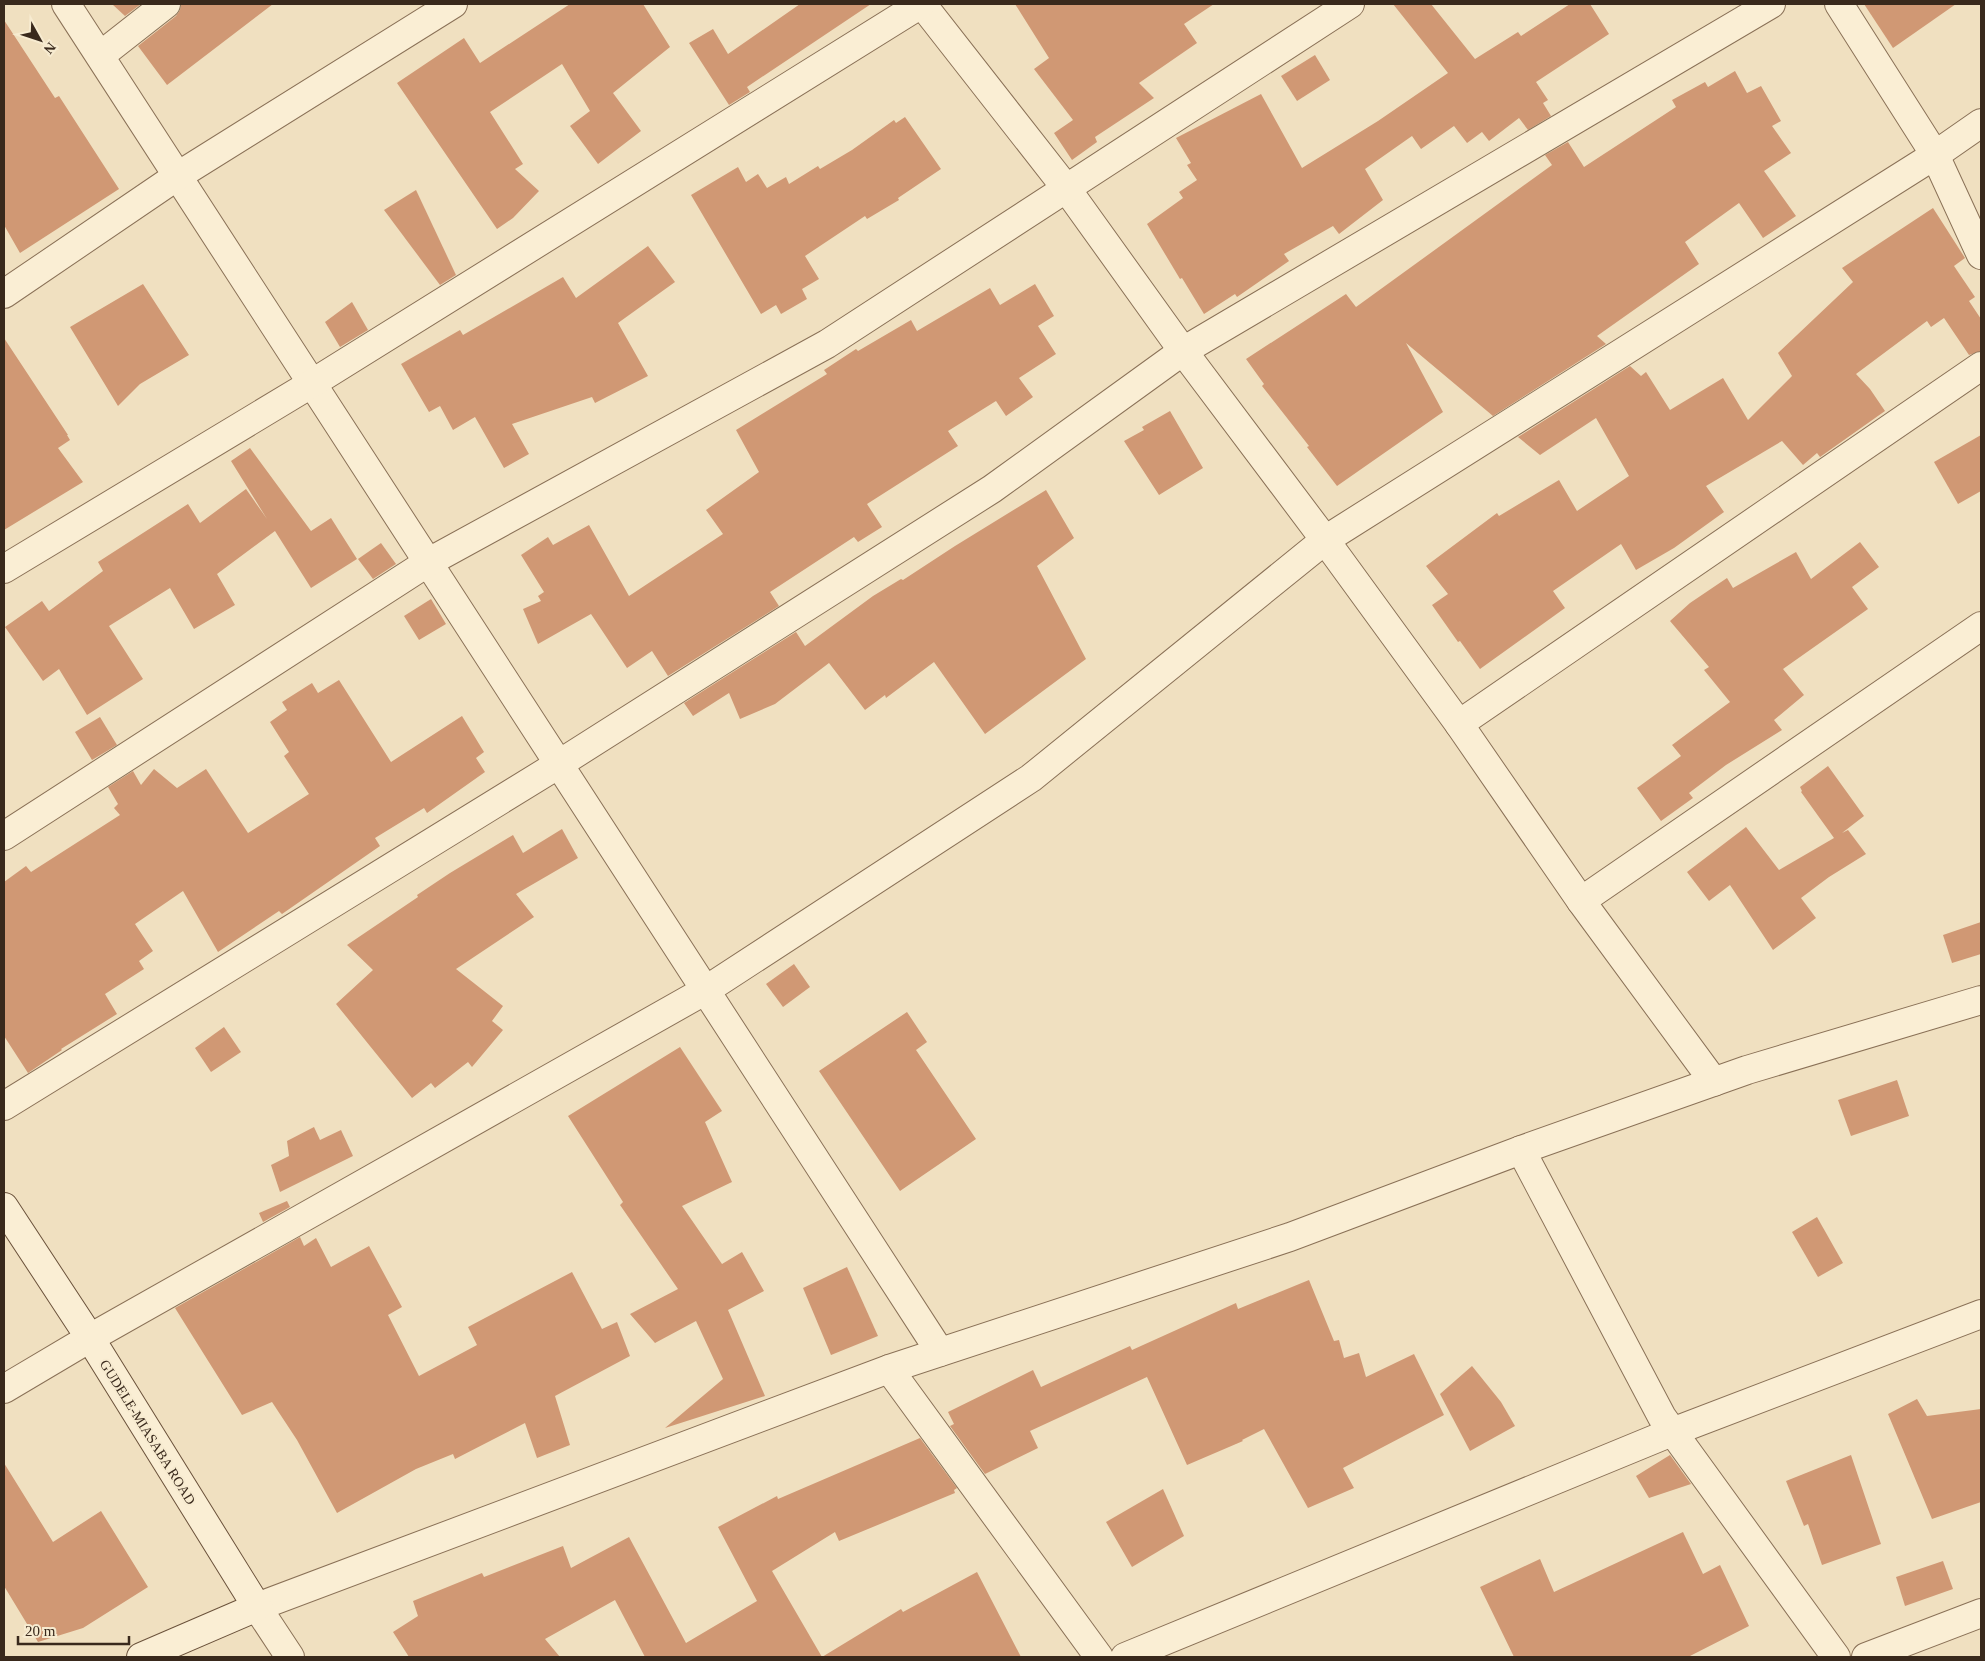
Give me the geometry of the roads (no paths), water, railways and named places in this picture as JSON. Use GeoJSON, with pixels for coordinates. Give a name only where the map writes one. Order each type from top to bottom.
{"type":"FeatureCollection","features":[{"type":"Feature","properties":{"kind":"street"},"geometry":{"type":"LineString","coordinates":[[66,4],[101,56],[176,177],[940,1352]]}},
{"type":"Feature","properties":{"kind":"street"},"geometry":{"type":"LineString","coordinates":[[101,56],[166,4]]}},
{"type":"Feature","properties":{"kind":"street"},"geometry":{"type":"LineString","coordinates":[[4,294],[176,177],[453,4]]}},
{"type":"Feature","properties":{"kind":"street"},"geometry":{"type":"LineString","coordinates":[[4,569],[312,384],[921,4],[1066,188],[1183,351],[1325,540],[1459,724],[1581,901],[1714,1082]]}},
{"type":"Feature","properties":{"kind":"street"},"geometry":{"type":"LineString","coordinates":[[4,836],[427,563],[827,344],[1350,4]]}},
{"type":"Feature","properties":{"kind":"street"},"geometry":{"type":"LineString","coordinates":[[4,1106],[559,764],[992,489],[1183,351],[1771,4]]}},
{"type":"Feature","properties":{"kind":"street"},"geometry":{"type":"LineString","coordinates":[[1839,4],[1935,155],[1981,255]]}},
{"type":"Feature","properties":{"kind":"street"},"geometry":{"type":"LineString","coordinates":[[4,1389],[90,1338],[706,990],[1032,778],[1325,540],[1935,155],[1981,123]]}},
{"type":"Feature","properties":{"kind":"street"},"geometry":{"type":"LineString","coordinates":[[1459,724],[1981,366]]}},
{"type":"Feature","properties":{"kind":"street"},"geometry":{"type":"LineString","coordinates":[[1581,901],[1981,626]]}},
{"type":"Feature","properties":{"kind":"street"},"geometry":{"type":"LineString","coordinates":[[141,1657],[257,1607],[889,1369],[1290,1237],[1522,1150],[1756,1067],[1981,1000]]}},
{"type":"Feature","properties":{"kind":"street"},"geometry":{"type":"LineString","coordinates":[[1522,1150],[1657,1409],[1836,1657]]}},
{"type":"Feature","properties":{"kind":"street","name":"GUDELE-MIASABA ROAD"},"geometry":{"type":"LineString","coordinates":[[4,1207],[90,1338],[290,1657]]}},
{"type":"Feature","properties":{"kind":"street"},"geometry":{"type":"LineString","coordinates":[[1125,1657],[1672,1432],[1981,1314]]}},
{"type":"Feature","properties":{"kind":"street"},"geometry":{"type":"LineString","coordinates":[[889,1369],[1099,1657]]}},
{"type":"Feature","properties":{"kind":"street"},"geometry":{"type":"LineString","coordinates":[[1866,1657],[1981,1613]]}}]}
